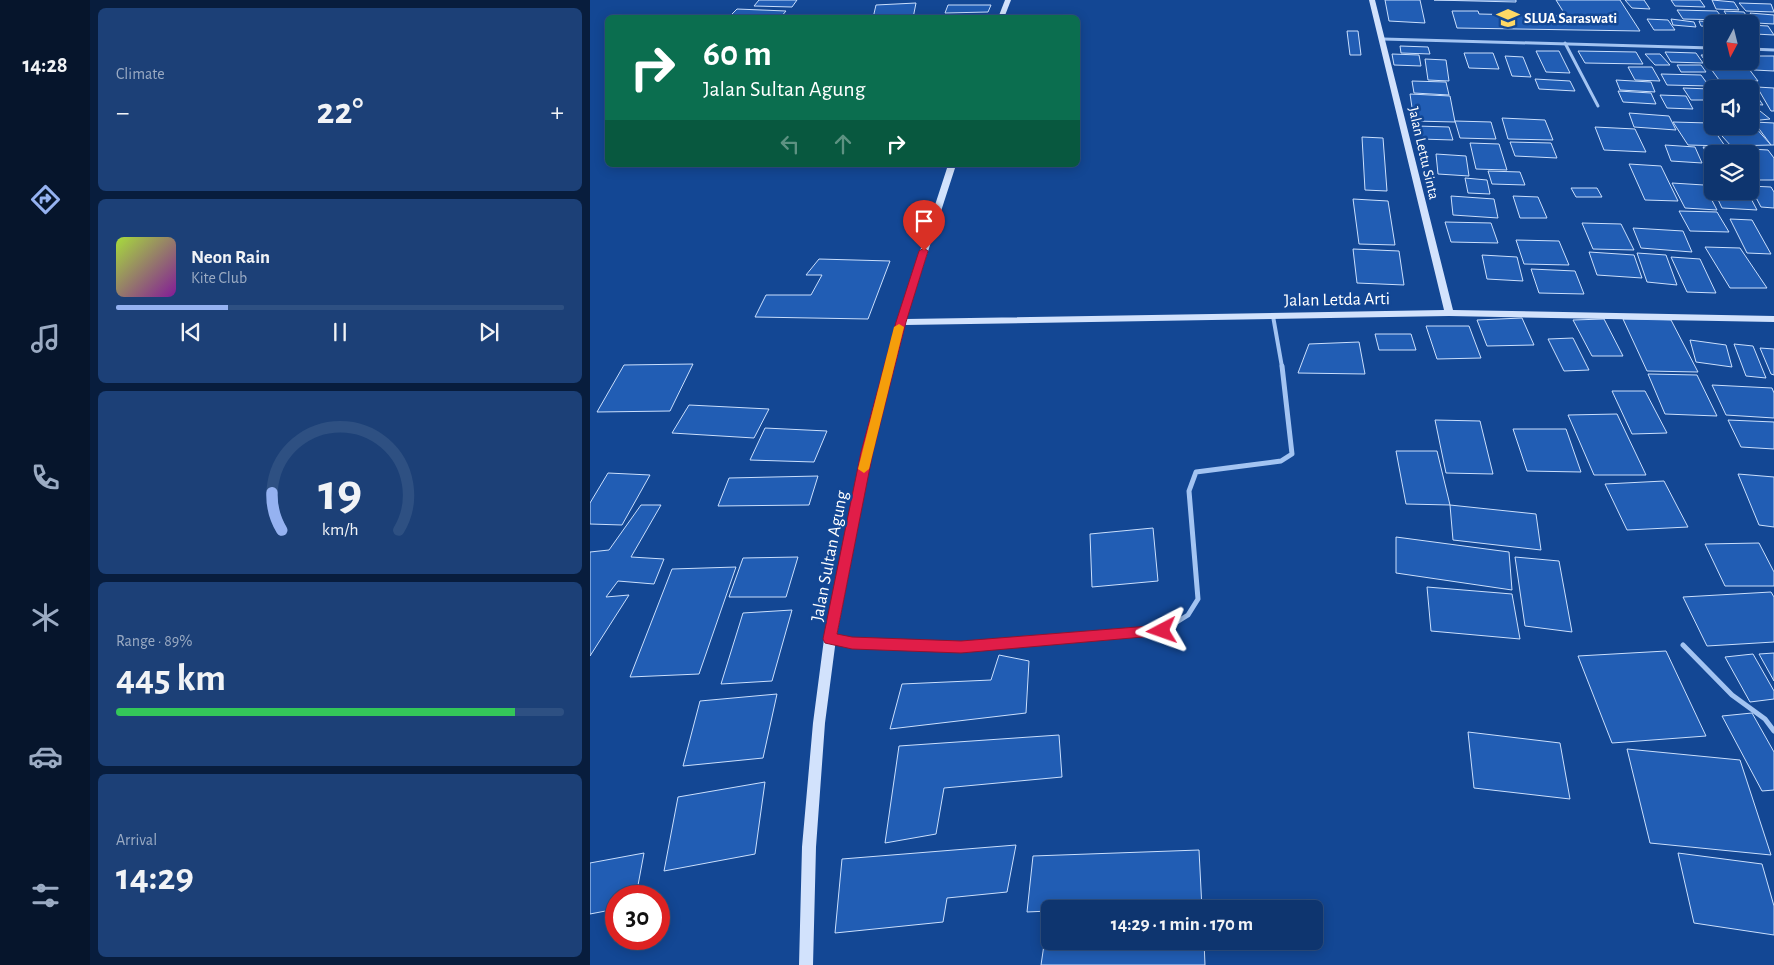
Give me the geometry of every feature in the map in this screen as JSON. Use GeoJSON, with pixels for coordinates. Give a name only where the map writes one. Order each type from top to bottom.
{"type":"FeatureCollection","features":[{"type":"Feature","properties":{"kind":"street"},"geometry":{"type":"LineString","coordinates":[[1002,15],[1008,0]]}},
{"type":"Feature","properties":{"kind":"street","name":"Jalan Lettu Sinta"},"geometry":{"type":"LineString","coordinates":[[1372,0],[1448,313]]}},
{"type":"Feature","properties":{"kind":"street"},"geometry":{"type":"LineString","coordinates":[[1383,39],[1704,48]]}},
{"type":"Feature","properties":{"kind":"street"},"geometry":{"type":"LineString","coordinates":[[1565,44],[1598,106]]}},
{"type":"Feature","properties":{"kind":"street"},"geometry":{"type":"LineString","coordinates":[[1759,50],[1774,50]]}},
{"type":"Feature","properties":{"kind":"street","name":"Jalan Sultan Agung"},"geometry":{"type":"LineString","coordinates":[[806,965],[809,847],[819,723],[830,639],[867,452],[901,322],[951,167]]}},
{"type":"Feature","properties":{"kind":"street","name":"Jalan Letda Arti"},"geometry":{"type":"LineString","coordinates":[[901,322],[1448,313],[1774,319]]}},
{"type":"Feature","properties":{"kind":"street"},"geometry":{"type":"LineString","coordinates":[[830,639],[852,643],[961,647],[1162,631],[1184,619],[1195,609],[1198,599],[1189,491],[1196,472],[1206,469],[1281,461],[1292,454],[1286,388],[1274,316]]}},
{"type":"Feature","properties":{"kind":"lane"},"geometry":{"type":"LineString","coordinates":[[1684,645],[1732,695],[1765,719],[1774,731]]}},
{"type":"Feature","properties":{"kind":"building"},"geometry":{"type":"Polygon","coordinates":[[[759,0],[797,0],[792,7],[754,6],[759,0]]]}},
{"type":"Feature","properties":{"kind":"building"},"geometry":{"type":"Polygon","coordinates":[[[1385,0],[1420,0],[1425,23],[1389,21],[1385,0]]]}},
{"type":"Feature","properties":{"kind":"building"},"geometry":{"type":"Polygon","coordinates":[[[1434,0],[1516,0],[1516,2],[1434,0]]]}},
{"type":"Feature","properties":{"kind":"building"},"geometry":{"type":"Polygon","coordinates":[[[1556,0],[1620,0],[1640,31],[1457,28],[1452,11],[1478,11],[1479,14],[1566,16],[1556,0]]]}},
{"type":"Feature","properties":{"kind":"building"},"geometry":{"type":"Polygon","coordinates":[[[1625,0],[1644,0],[1650,9],[1632,8],[1625,0]]]}},
{"type":"Feature","properties":{"kind":"building"},"geometry":{"type":"Polygon","coordinates":[[[1671,0],[1700,0],[1705,7],[1675,6],[1671,0]]]}},
{"type":"Feature","properties":{"kind":"building"},"geometry":{"type":"Polygon","coordinates":[[[1712,0],[1734,2],[1739,10],[1716,9],[1712,0]]]}},
{"type":"Feature","properties":{"kind":"building"},"geometry":{"type":"Polygon","coordinates":[[[916,3],[914,15],[874,15],[876,5],[916,3]]]}},
{"type":"Feature","properties":{"kind":"building"},"geometry":{"type":"Polygon","coordinates":[[[1739,3],[1771,4],[1774,12],[1746,11],[1739,3]]]}},
{"type":"Feature","properties":{"kind":"building"},"geometry":{"type":"Polygon","coordinates":[[[948,5],[991,5],[988,12],[945,13],[948,5]]]}},
{"type":"Feature","properties":{"kind":"building"},"geometry":{"type":"Polygon","coordinates":[[[737,9],[786,11],[783,15],[731,15],[737,9]]]}},
{"type":"Feature","properties":{"kind":"building"},"geometry":{"type":"Polygon","coordinates":[[[1677,10],[1717,11],[1720,15],[1704,15],[1704,20],[1683,19],[1677,10]]]}},
{"type":"Feature","properties":{"kind":"building"},"geometry":{"type":"Polygon","coordinates":[[[1724,11],[1744,12],[1746,15],[1727,15],[1724,11]]]}},
{"type":"Feature","properties":{"kind":"building"},"geometry":{"type":"Polygon","coordinates":[[[1750,13],[1774,15],[1774,24],[1759,23],[1759,15],[1751,15],[1750,13]]]}},
{"type":"Feature","properties":{"kind":"building"},"geometry":{"type":"Polygon","coordinates":[[[1647,19],[1668,20],[1675,30],[1654,30],[1647,19]]]}},
{"type":"Feature","properties":{"kind":"building"},"geometry":{"type":"Polygon","coordinates":[[[1671,19],[1694,22],[1696,27],[1673,25],[1671,19]]]}},
{"type":"Feature","properties":{"kind":"building"},"geometry":{"type":"Polygon","coordinates":[[[1699,21],[1704,21],[1704,26],[1701,26],[1699,21]]]}},
{"type":"Feature","properties":{"kind":"building"},"geometry":{"type":"Polygon","coordinates":[[[1759,26],[1768,26],[1774,35],[1759,34],[1759,26]]]}},
{"type":"Feature","properties":{"kind":"building"},"geometry":{"type":"Polygon","coordinates":[[[1347,31],[1358,31],[1361,55],[1350,55],[1347,31]]]}},
{"type":"Feature","properties":{"kind":"building"},"geometry":{"type":"Polygon","coordinates":[[[1400,46],[1428,47],[1430,54],[1401,53],[1400,46]]]}},
{"type":"Feature","properties":{"kind":"building"},"geometry":{"type":"Polygon","coordinates":[[[1536,51],[1559,51],[1570,73],[1546,72],[1536,51]]]}},
{"type":"Feature","properties":{"kind":"building"},"geometry":{"type":"Polygon","coordinates":[[[1578,51],[1636,52],[1643,64],[1585,63],[1578,51]]]}},
{"type":"Feature","properties":{"kind":"building"},"geometry":{"type":"Polygon","coordinates":[[[1665,52],[1696,53],[1703,63],[1671,62],[1665,52]]]}},
{"type":"Feature","properties":{"kind":"building"},"geometry":{"type":"Polygon","coordinates":[[[1464,53],[1493,53],[1499,69],[1469,68],[1464,53]]]}},
{"type":"Feature","properties":{"kind":"building"},"geometry":{"type":"Polygon","coordinates":[[[1392,54],[1419,55],[1421,66],[1394,65],[1392,54]]]}},
{"type":"Feature","properties":{"kind":"building"},"geometry":{"type":"Polygon","coordinates":[[[1645,54],[1660,54],[1670,65],[1655,65],[1645,54]]]}},
{"type":"Feature","properties":{"kind":"building"},"geometry":{"type":"Polygon","coordinates":[[[1505,56],[1523,57],[1531,77],[1512,76],[1505,56]]]}},
{"type":"Feature","properties":{"kind":"building"},"geometry":{"type":"Polygon","coordinates":[[[1759,56],[1774,56],[1774,71],[1754,70],[1759,70],[1759,56]]]}},
{"type":"Feature","properties":{"kind":"building"},"geometry":{"type":"Polygon","coordinates":[[[1425,59],[1446,60],[1449,81],[1428,80],[1425,59]]]}},
{"type":"Feature","properties":{"kind":"building"},"geometry":{"type":"Polygon","coordinates":[[[1677,65],[1701,65],[1706,72],[1681,72],[1677,65]]]}},
{"type":"Feature","properties":{"kind":"building"},"geometry":{"type":"Polygon","coordinates":[[[1628,67],[1652,67],[1660,81],[1635,80],[1628,67]]]}},
{"type":"Feature","properties":{"kind":"building"},"geometry":{"type":"Polygon","coordinates":[[[1712,70],[1750,70],[1757,80],[1719,80],[1712,70]]]}},
{"type":"Feature","properties":{"kind":"building"},"geometry":{"type":"Polygon","coordinates":[[[1661,74],[1701,75],[1705,80],[1704,86],[1667,85],[1661,74]]]}},
{"type":"Feature","properties":{"kind":"building"},"geometry":{"type":"Polygon","coordinates":[[[1535,79],[1570,81],[1575,91],[1539,89],[1535,79]]]}},
{"type":"Feature","properties":{"kind":"building"},"geometry":{"type":"Polygon","coordinates":[[[1616,80],[1651,82],[1655,92],[1620,90],[1616,80]]]}},
{"type":"Feature","properties":{"kind":"building"},"geometry":{"type":"Polygon","coordinates":[[[1412,81],[1446,82],[1449,95],[1414,93],[1412,81]]]}},
{"type":"Feature","properties":{"kind":"building"},"geometry":{"type":"Polygon","coordinates":[[[1759,87],[1774,88],[1774,111],[1771,111],[1759,87]]]}},
{"type":"Feature","properties":{"kind":"building"},"geometry":{"type":"Polygon","coordinates":[[[1683,88],[1704,89],[1704,100],[1691,100],[1683,88]]]}},
{"type":"Feature","properties":{"kind":"building"},"geometry":{"type":"Polygon","coordinates":[[[1618,91],[1651,93],[1656,104],[1623,102],[1618,91]]]}},
{"type":"Feature","properties":{"kind":"building"},"geometry":{"type":"Polygon","coordinates":[[[1410,94],[1450,96],[1455,122],[1414,121],[1410,94]]]}},
{"type":"Feature","properties":{"kind":"building"},"geometry":{"type":"Polygon","coordinates":[[[1660,95],[1686,96],[1693,109],[1667,108],[1660,95]]]}},
{"type":"Feature","properties":{"kind":"building"},"geometry":{"type":"Polygon","coordinates":[[[1760,111],[1770,119],[1759,120],[1760,111]]]}},
{"type":"Feature","properties":{"kind":"building"},"geometry":{"type":"Polygon","coordinates":[[[1629,113],[1669,116],[1676,130],[1634,127],[1629,113]]]}},
{"type":"Feature","properties":{"kind":"building"},"geometry":{"type":"Polygon","coordinates":[[[1502,118],[1545,120],[1553,140],[1508,139],[1502,118]]]}},
{"type":"Feature","properties":{"kind":"building"},"geometry":{"type":"Polygon","coordinates":[[[1455,121],[1491,122],[1496,139],[1460,138],[1455,121]]]}},
{"type":"Feature","properties":{"kind":"building"},"geometry":{"type":"Polygon","coordinates":[[[1673,122],[1704,123],[1704,135],[1717,135],[1724,145],[1704,145],[1688,145],[1673,122]]]}},
{"type":"Feature","properties":{"kind":"building"},"geometry":{"type":"Polygon","coordinates":[[[1759,122],[1774,123],[1774,145],[1771,145],[1759,129],[1759,122]]]}},
{"type":"Feature","properties":{"kind":"building"},"geometry":{"type":"Polygon","coordinates":[[[1417,126],[1449,127],[1453,140],[1420,139],[1417,126]]]}},
{"type":"Feature","properties":{"kind":"building"},"geometry":{"type":"Polygon","coordinates":[[[1595,127],[1635,129],[1646,152],[1604,150],[1595,127]]]}},
{"type":"Feature","properties":{"kind":"building"},"geometry":{"type":"Polygon","coordinates":[[[1759,132],[1771,145],[1759,145],[1730,145],[1721,135],[1759,135],[1759,132]]]}},
{"type":"Feature","properties":{"kind":"building"},"geometry":{"type":"Polygon","coordinates":[[[1362,137],[1383,138],[1387,191],[1365,190],[1362,137]]]}},
{"type":"Feature","properties":{"kind":"building"},"geometry":{"type":"Polygon","coordinates":[[[1510,142],[1551,143],[1557,158],[1515,156],[1510,142]]]}},
{"type":"Feature","properties":{"kind":"building"},"geometry":{"type":"Polygon","coordinates":[[[1470,143],[1499,144],[1507,170],[1476,169],[1470,143]]]}},
{"type":"Feature","properties":{"kind":"building"},"geometry":{"type":"Polygon","coordinates":[[[1665,145],[1695,147],[1702,163],[1671,161],[1665,145]]]}},
{"type":"Feature","properties":{"kind":"building"},"geometry":{"type":"Polygon","coordinates":[[[1759,150],[1768,150],[1774,158],[1774,180],[1759,180],[1759,150]]]}},
{"type":"Feature","properties":{"kind":"building"},"geometry":{"type":"Polygon","coordinates":[[[1436,154],[1466,156],[1469,176],[1438,174],[1436,154]]]}},
{"type":"Feature","properties":{"kind":"building"},"geometry":{"type":"Polygon","coordinates":[[[1629,164],[1661,166],[1678,201],[1645,200],[1629,164]]]}},
{"type":"Feature","properties":{"kind":"building"},"geometry":{"type":"Polygon","coordinates":[[[1488,171],[1520,172],[1525,185],[1492,184],[1488,171]]]}},
{"type":"Feature","properties":{"kind":"building"},"geometry":{"type":"Polygon","coordinates":[[[1465,178],[1487,180],[1490,194],[1468,193],[1465,178]]]}},
{"type":"Feature","properties":{"kind":"building"},"geometry":{"type":"Polygon","coordinates":[[[1672,183],[1704,185],[1704,200],[1712,200],[1717,210],[1685,208],[1672,183]]]}},
{"type":"Feature","properties":{"kind":"building"},"geometry":{"type":"Polygon","coordinates":[[[1759,186],[1771,187],[1774,192],[1774,208],[1761,207],[1757,200],[1759,200],[1759,186]]]}},
{"type":"Feature","properties":{"kind":"building"},"geometry":{"type":"Polygon","coordinates":[[[1571,188],[1597,188],[1602,197],[1576,197],[1571,188]]]}},
{"type":"Feature","properties":{"kind":"building"},"geometry":{"type":"Polygon","coordinates":[[[1451,196],[1494,199],[1498,218],[1453,215],[1451,196]]]}},
{"type":"Feature","properties":{"kind":"building"},"geometry":{"type":"Polygon","coordinates":[[[1513,196],[1538,197],[1547,218],[1520,218],[1513,196]]]}},
{"type":"Feature","properties":{"kind":"building"},"geometry":{"type":"Polygon","coordinates":[[[1353,199],[1388,201],[1395,245],[1359,244],[1353,199]]]}},
{"type":"Feature","properties":{"kind":"building"},"geometry":{"type":"Polygon","coordinates":[[[1718,200],[1752,200],[1757,210],[1722,208],[1718,200]]]}},
{"type":"Feature","properties":{"kind":"building"},"geometry":{"type":"Polygon","coordinates":[[[1679,211],[1717,212],[1729,232],[1690,231],[1679,211]]]}},
{"type":"Feature","properties":{"kind":"building"},"geometry":{"type":"Polygon","coordinates":[[[1730,219],[1752,220],[1771,254],[1747,253],[1730,219]]]}},
{"type":"Feature","properties":{"kind":"building"},"geometry":{"type":"Polygon","coordinates":[[[1445,222],[1491,223],[1498,243],[1451,242],[1445,222]]]}},
{"type":"Feature","properties":{"kind":"building"},"geometry":{"type":"Polygon","coordinates":[[[1582,223],[1621,224],[1634,250],[1593,249],[1582,223]]]}},
{"type":"Feature","properties":{"kind":"building"},"geometry":{"type":"Polygon","coordinates":[[[1633,228],[1683,231],[1692,252],[1641,248],[1633,228]]]}},
{"type":"Feature","properties":{"kind":"building"},"geometry":{"type":"Polygon","coordinates":[[[1516,240],[1559,241],[1569,265],[1524,264],[1516,240]]]}},
{"type":"Feature","properties":{"kind":"building"},"geometry":{"type":"Polygon","coordinates":[[[1705,247],[1740,248],[1767,288],[1730,288],[1705,247]]]}},
{"type":"Feature","properties":{"kind":"building"},"geometry":{"type":"Polygon","coordinates":[[[1353,249],[1399,251],[1404,285],[1357,283],[1353,249]]]}},
{"type":"Feature","properties":{"kind":"building"},"geometry":{"type":"Polygon","coordinates":[[[1589,252],[1634,255],[1642,278],[1597,275],[1589,252]]]}},
{"type":"Feature","properties":{"kind":"building"},"geometry":{"type":"Polygon","coordinates":[[[1637,253],[1666,255],[1677,285],[1647,282],[1637,253]]]}},
{"type":"Feature","properties":{"kind":"building"},"geometry":{"type":"Polygon","coordinates":[[[1482,255],[1517,257],[1523,281],[1487,279],[1482,255]]]}},
{"type":"Feature","properties":{"kind":"building"},"geometry":{"type":"Polygon","coordinates":[[[1671,257],[1700,259],[1716,293],[1687,292],[1671,257]]]}},
{"type":"Feature","properties":{"kind":"building"},"geometry":{"type":"Polygon","coordinates":[[[819,259],[890,261],[868,319],[755,317],[766,295],[811,295],[822,275],[806,275],[819,259]]]}},
{"type":"Feature","properties":{"kind":"building"},"geometry":{"type":"Polygon","coordinates":[[[1531,269],[1575,271],[1584,294],[1539,293],[1531,269]]]}},
{"type":"Feature","properties":{"kind":"building"},"geometry":{"type":"Polygon","coordinates":[[[1522,318],[1534,345],[1487,346],[1477,320],[1522,318]]]}},
{"type":"Feature","properties":{"kind":"building"},"geometry":{"type":"Polygon","coordinates":[[[1604,319],[1623,356],[1592,356],[1573,320],[1604,319]]]}},
{"type":"Feature","properties":{"kind":"building"},"geometry":{"type":"Polygon","coordinates":[[[1623,319],[1671,320],[1698,372],[1647,371],[1623,319]]]}},
{"type":"Feature","properties":{"kind":"building"},"geometry":{"type":"Polygon","coordinates":[[[1426,326],[1469,326],[1481,358],[1437,359],[1426,326]]]}},
{"type":"Feature","properties":{"kind":"building"},"geometry":{"type":"Polygon","coordinates":[[[1375,334],[1411,334],[1416,350],[1379,350],[1375,334]]]}},
{"type":"Feature","properties":{"kind":"building"},"geometry":{"type":"Polygon","coordinates":[[[1573,338],[1589,370],[1564,371],[1548,339],[1573,338]]]}},
{"type":"Feature","properties":{"kind":"building"},"geometry":{"type":"Polygon","coordinates":[[[1690,340],[1726,345],[1732,367],[1696,362],[1690,340]]]}},
{"type":"Feature","properties":{"kind":"building"},"geometry":{"type":"Polygon","coordinates":[[[1359,342],[1365,374],[1298,373],[1309,344],[1359,342]]]}},
{"type":"Feature","properties":{"kind":"building"},"geometry":{"type":"Polygon","coordinates":[[[1734,344],[1753,346],[1766,378],[1746,376],[1734,344]]]}},
{"type":"Feature","properties":{"kind":"building"},"geometry":{"type":"Polygon","coordinates":[[[1760,348],[1774,349],[1774,375],[1771,374],[1760,348]]]}},
{"type":"Feature","properties":{"kind":"building"},"geometry":{"type":"Polygon","coordinates":[[[693,364],[670,411],[597,412],[624,365],[693,364]]]}},
{"type":"Feature","properties":{"kind":"building"},"geometry":{"type":"Polygon","coordinates":[[[1648,374],[1697,375],[1717,416],[1665,414],[1648,374]]]}},
{"type":"Feature","properties":{"kind":"building"},"geometry":{"type":"Polygon","coordinates":[[[1712,385],[1772,388],[1774,393],[1774,418],[1726,415],[1712,385]]]}},
{"type":"Feature","properties":{"kind":"building"},"geometry":{"type":"Polygon","coordinates":[[[1612,391],[1645,391],[1667,433],[1632,434],[1612,391]]]}},
{"type":"Feature","properties":{"kind":"building"},"geometry":{"type":"Polygon","coordinates":[[[689,405],[769,409],[754,438],[672,433],[689,405]]]}},
{"type":"Feature","properties":{"kind":"building"},"geometry":{"type":"Polygon","coordinates":[[[1617,414],[1646,475],[1594,475],[1568,415],[1617,414]]]}},
{"type":"Feature","properties":{"kind":"building"},"geometry":{"type":"Polygon","coordinates":[[[1435,420],[1480,421],[1493,474],[1446,473],[1435,420]]]}},
{"type":"Feature","properties":{"kind":"building"},"geometry":{"type":"Polygon","coordinates":[[[1728,420],[1774,422],[1774,449],[1741,447],[1728,420]]]}},
{"type":"Feature","properties":{"kind":"building"},"geometry":{"type":"Polygon","coordinates":[[[765,428],[827,431],[814,462],[750,460],[765,428]]]}},
{"type":"Feature","properties":{"kind":"building"},"geometry":{"type":"Polygon","coordinates":[[[1513,429],[1566,429],[1581,472],[1527,471],[1513,429]]]}},
{"type":"Feature","properties":{"kind":"building"},"geometry":{"type":"Polygon","coordinates":[[[1396,451],[1437,451],[1450,505],[1406,504],[1396,451]]]}},
{"type":"Feature","properties":{"kind":"building"},"geometry":{"type":"Polygon","coordinates":[[[608,473],[650,475],[622,525],[590,524],[590,503],[608,473]]]}},
{"type":"Feature","properties":{"kind":"building"},"geometry":{"type":"Polygon","coordinates":[[[1738,474],[1774,477],[1774,527],[1759,525],[1738,474]]]}},
{"type":"Feature","properties":{"kind":"building"},"geometry":{"type":"Polygon","coordinates":[[[818,476],[809,505],[718,506],[729,478],[818,476]]]}},
{"type":"Feature","properties":{"kind":"building"},"geometry":{"type":"Polygon","coordinates":[[[1664,481],[1688,527],[1627,530],[1605,484],[1664,481]]]}},
{"type":"Feature","properties":{"kind":"building"},"geometry":{"type":"Polygon","coordinates":[[[641,505],[661,505],[631,557],[664,559],[654,584],[618,581],[606,597],[629,595],[590,656],[590,552],[609,550],[641,505]]]}},
{"type":"Feature","properties":{"kind":"building"},"geometry":{"type":"Polygon","coordinates":[[[1450,505],[1536,514],[1541,550],[1453,540],[1450,505]]]}},
{"type":"Feature","properties":{"kind":"building"},"geometry":{"type":"Polygon","coordinates":[[[1153,528],[1158,581],[1092,587],[1090,534],[1153,528]]]}},
{"type":"Feature","properties":{"kind":"building"},"geometry":{"type":"Polygon","coordinates":[[[1396,537],[1509,552],[1512,590],[1396,573],[1396,537]]]}},
{"type":"Feature","properties":{"kind":"building"},"geometry":{"type":"Polygon","coordinates":[[[1759,543],[1774,572],[1774,586],[1725,586],[1705,544],[1759,543]]]}},
{"type":"Feature","properties":{"kind":"building"},"geometry":{"type":"Polygon","coordinates":[[[798,557],[786,597],[729,597],[743,558],[798,557]]]}},
{"type":"Feature","properties":{"kind":"building"},"geometry":{"type":"Polygon","coordinates":[[[1515,557],[1559,561],[1572,632],[1525,626],[1515,557]]]}},
{"type":"Feature","properties":{"kind":"building"},"geometry":{"type":"Polygon","coordinates":[[[736,567],[699,674],[630,677],[672,569],[736,567]]]}},
{"type":"Feature","properties":{"kind":"building"},"geometry":{"type":"Polygon","coordinates":[[[1427,587],[1512,594],[1520,639],[1431,631],[1427,587]]]}},
{"type":"Feature","properties":{"kind":"building"},"geometry":{"type":"Polygon","coordinates":[[[1771,592],[1774,597],[1774,642],[1707,646],[1683,597],[1771,592]]]}},
{"type":"Feature","properties":{"kind":"building"},"geometry":{"type":"Polygon","coordinates":[[[792,610],[772,681],[721,684],[743,613],[792,610]]]}},
{"type":"Feature","properties":{"kind":"building"},"geometry":{"type":"Polygon","coordinates":[[[1666,651],[1706,736],[1612,743],[1578,656],[1666,651]]]}},
{"type":"Feature","properties":{"kind":"building"},"geometry":{"type":"Polygon","coordinates":[[[1774,653],[1774,681],[1759,654],[1774,653]]]}},
{"type":"Feature","properties":{"kind":"building"},"geometry":{"type":"Polygon","coordinates":[[[1753,654],[1774,691],[1774,699],[1750,702],[1725,657],[1753,654]]]}},
{"type":"Feature","properties":{"kind":"building"},"geometry":{"type":"Polygon","coordinates":[[[999,655],[1029,661],[1026,713],[890,729],[902,684],[991,680],[999,655]]]}},
{"type":"Feature","properties":{"kind":"building"},"geometry":{"type":"Polygon","coordinates":[[[777,694],[763,758],[683,766],[700,701],[777,694]]]}},
{"type":"Feature","properties":{"kind":"building"},"geometry":{"type":"Polygon","coordinates":[[[1752,713],[1774,752],[1774,790],[1762,791],[1722,716],[1752,713]]]}},
{"type":"Feature","properties":{"kind":"building"},"geometry":{"type":"Polygon","coordinates":[[[1468,732],[1560,743],[1570,799],[1474,788],[1468,732]]]}},
{"type":"Feature","properties":{"kind":"building"},"geometry":{"type":"Polygon","coordinates":[[[1059,735],[1062,777],[944,788],[936,834],[885,843],[899,746],[1059,735]]]}},
{"type":"Feature","properties":{"kind":"building"},"geometry":{"type":"Polygon","coordinates":[[[1627,749],[1740,760],[1771,855],[1650,843],[1627,749]]]}},
{"type":"Feature","properties":{"kind":"building"},"geometry":{"type":"Polygon","coordinates":[[[765,782],[755,854],[664,871],[678,797],[765,782]]]}},
{"type":"Feature","properties":{"kind":"building"},"geometry":{"type":"Polygon","coordinates":[[[1016,845],[1007,892],[947,898],[943,922],[835,933],[842,859],[1016,845]]]}},
{"type":"Feature","properties":{"kind":"building"},"geometry":{"type":"Polygon","coordinates":[[[1199,850],[1202,900],[1041,900],[1041,911],[1027,912],[1033,856],[1199,850]]]}},
{"type":"Feature","properties":{"kind":"building"},"geometry":{"type":"Polygon","coordinates":[[[644,853],[638,885],[605,885],[605,911],[590,914],[590,863],[644,853]]]}},
{"type":"Feature","properties":{"kind":"building"},"geometry":{"type":"Polygon","coordinates":[[[1678,853],[1762,864],[1774,906],[1774,935],[1694,923],[1678,853]]]}},
{"type":"Feature","properties":{"kind":"building"},"geometry":{"type":"Polygon","coordinates":[[[1043,950],[1204,950],[1205,965],[1041,965],[1043,950]]]}},
{"type":"Feature","properties":{"kind":"slow traffic"},"geometry":{"type":"LineString","coordinates":[[864,469],[899,327]]}},
{"type":"Feature","properties":{"kind":"place","name":"SLUA Saraswati"},"geometry":{"type":"Point","coordinates":[1508,18]}},
{"type":"Feature","properties":{"kind":"route"},"geometry":{"type":"LineString","coordinates":[[924,251],[901,322],[867,452],[830,639],[852,643],[913,647],[961,647],[1162,631]]}}]}
